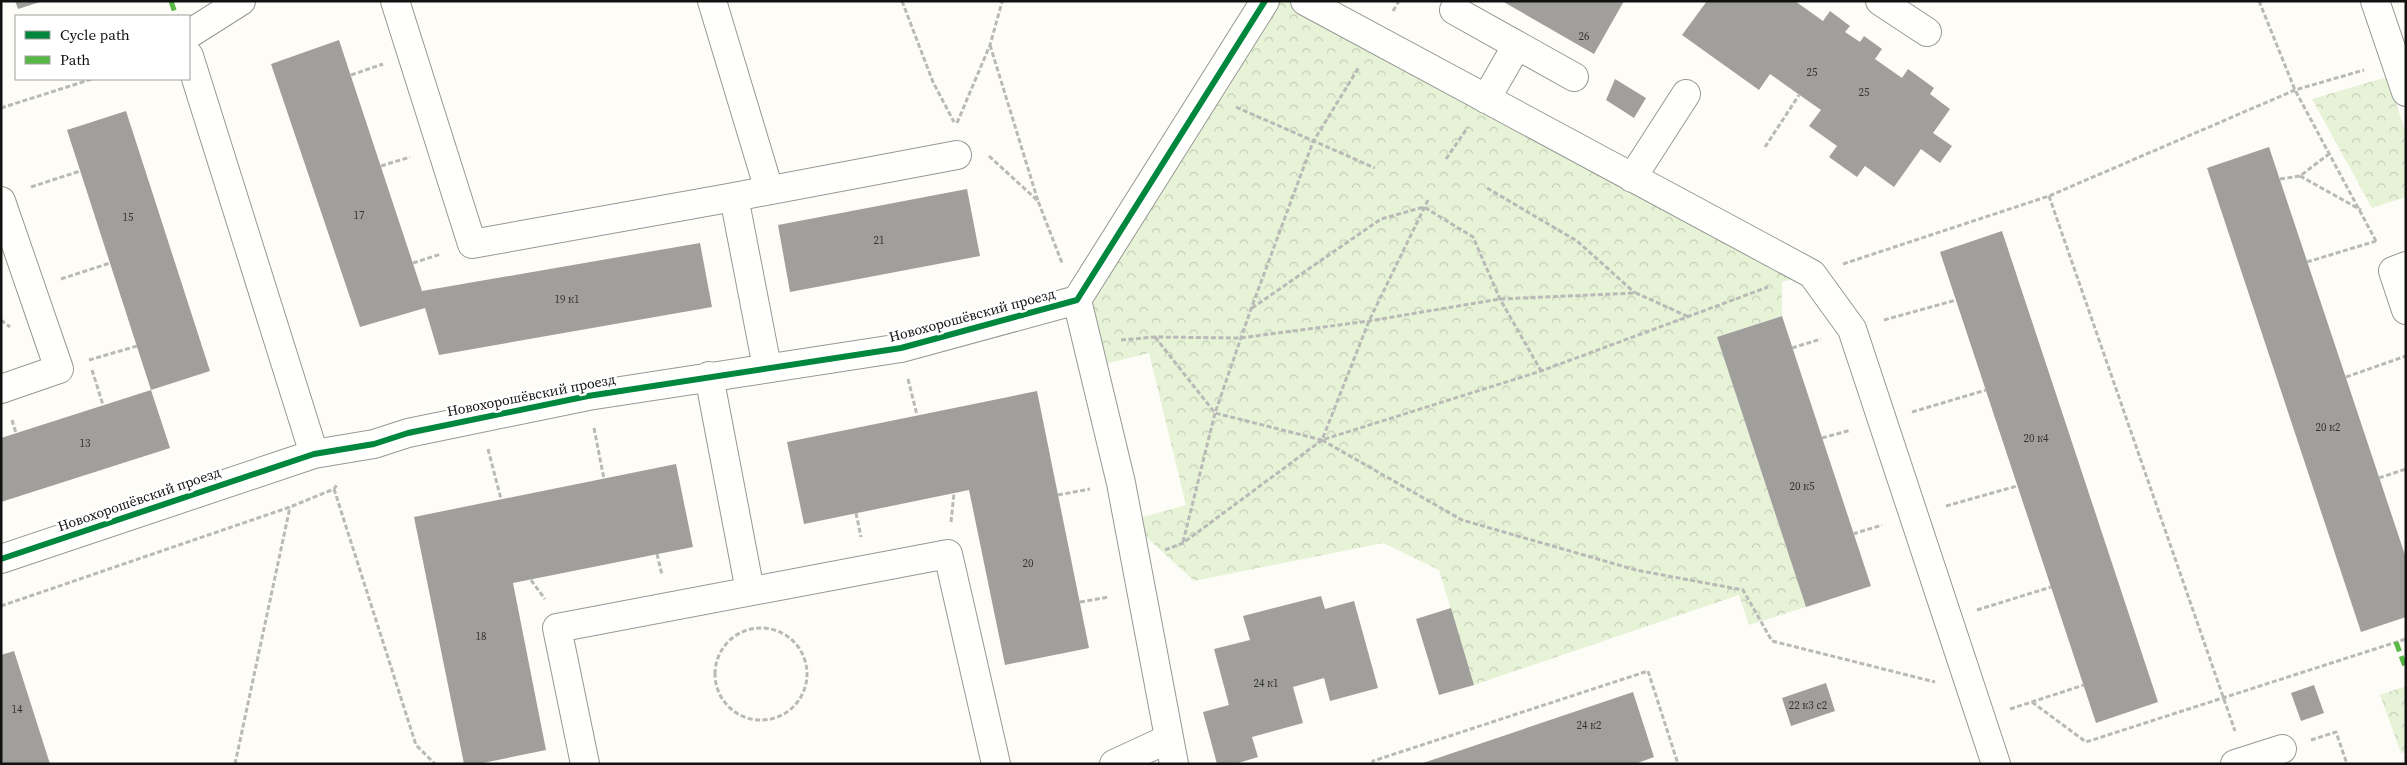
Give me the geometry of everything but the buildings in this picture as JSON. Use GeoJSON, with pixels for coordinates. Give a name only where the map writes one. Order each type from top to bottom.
{"type":"FeatureCollection","features":[{"type":"Feature","properties":{"kind":"street"},"geometry":{"type":"LineString","coordinates":[[190,33],[241,1]]}},
{"type":"Feature","properties":{"kind":"street"},"geometry":{"type":"LineString","coordinates":[[394,1],[472,244],[957,155]]}},
{"type":"Feature","properties":{"kind":"street"},"geometry":{"type":"LineString","coordinates":[[712,1],[769,190]]}},
{"type":"Feature","properties":{"kind":"street"},"geometry":{"type":"LineString","coordinates":[[1114,764],[1171,751],[1122,483],[1077,300],[1264,1]]}},
{"type":"Feature","properties":{"kind":"street"},"geometry":{"type":"LineString","coordinates":[[1305,1],[1812,274],[1852,329],[1996,764]]}},
{"type":"Feature","properties":{"kind":"street"},"geometry":{"type":"LineString","coordinates":[[1880,1],[1927,32]]}},
{"type":"Feature","properties":{"kind":"street"},"geometry":{"type":"LineString","coordinates":[[2375,1],[2406,92]]}},
{"type":"Feature","properties":{"kind":"street"},"geometry":{"type":"LineString","coordinates":[[1454,10],[1574,77]]}},
{"type":"Feature","properties":{"kind":"street"},"geometry":{"type":"LineString","coordinates":[[1486,99],[1517,45]]}},
{"type":"Feature","properties":{"kind":"street"},"geometry":{"type":"LineString","coordinates":[[190,59],[314,454]]}},
{"type":"Feature","properties":{"kind":"street"},"geometry":{"type":"LineString","coordinates":[[1632,178],[1686,94]]}},
{"type":"Feature","properties":{"kind":"street"},"geometry":{"type":"LineString","coordinates":[[734,196],[767,367]]}},
{"type":"Feature","properties":{"kind":"street"},"geometry":{"type":"LineString","coordinates":[[1,201],[59,369],[1,389]]}},
{"type":"Feature","properties":{"kind":"street"},"geometry":{"type":"LineString","coordinates":[[2399,268],[2406,310]]}},
{"type":"Feature","properties":{"kind":"street","name":"Новохорошёвский проезд"},"geometry":{"type":"LineString","coordinates":[[1,559],[314,454],[374,444],[408,432],[588,396],[767,367],[901,348],[1077,300]]}},
{"type":"Feature","properties":{"kind":"street"},"geometry":{"type":"LineString","coordinates":[[710,376],[750,591]]}},
{"type":"Feature","properties":{"kind":"street"},"geometry":{"type":"LineString","coordinates":[[585,764],[557,628],[948,554],[996,764]]}},
{"type":"Feature","properties":{"kind":"street"},"geometry":{"type":"LineString","coordinates":[[2240,762],[2282,749]]}},
{"type":"Feature","properties":{"kind":"path"},"geometry":{"type":"LineString","coordinates":[[2259,1],[2295,90],[2376,241],[2399,268]]}},
{"type":"Feature","properties":{"kind":"path"},"geometry":{"type":"LineString","coordinates":[[957,155],[956,125],[990,45],[1002,2]]}},
{"type":"Feature","properties":{"kind":"path"},"geometry":{"type":"LineString","coordinates":[[1183,543],[1215,413],[1240,338],[1313,142],[1375,39]]}},
{"type":"Feature","properties":{"kind":"path"},"geometry":{"type":"LineString","coordinates":[[990,45],[1038,201]]}},
{"type":"Feature","properties":{"kind":"path"},"geometry":{"type":"LineString","coordinates":[[1812,274],[2049,196],[2295,90],[2395,60]]}},
{"type":"Feature","properties":{"kind":"path"},"geometry":{"type":"LineString","coordinates":[[1,108],[89,80]]}},
{"type":"Feature","properties":{"kind":"path"},"geometry":{"type":"LineString","coordinates":[[1765,147],[1800,95]]}},
{"type":"Feature","properties":{"kind":"path"},"geometry":{"type":"LineString","coordinates":[[1446,159],[1486,99]]}},
{"type":"Feature","properties":{"kind":"path"},"geometry":{"type":"LineString","coordinates":[[1234,106],[1375,168]]}},
{"type":"Feature","properties":{"kind":"path"},"geometry":{"type":"LineString","coordinates":[[2280,180],[2300,176],[2329,154]]}},
{"type":"Feature","properties":{"kind":"path"},"geometry":{"type":"LineString","coordinates":[[28,189],[80,171]]}},
{"type":"Feature","properties":{"kind":"path"},"geometry":{"type":"LineString","coordinates":[[2300,176],[2361,210]]}},
{"type":"Feature","properties":{"kind":"path"},"geometry":{"type":"LineString","coordinates":[[1487,188],[1577,241],[1636,294],[1690,317]]}},
{"type":"Feature","properties":{"kind":"path"},"geometry":{"type":"LineString","coordinates":[[2049,196],[2223,698],[2240,762]]}},
{"type":"Feature","properties":{"kind":"path"},"geometry":{"type":"LineString","coordinates":[[1322,440],[1369,321],[1428,200]]}},
{"type":"Feature","properties":{"kind":"path"},"geometry":{"type":"LineString","coordinates":[[1251,309],[1380,219],[1424,207],[1473,237],[1500,299],[1541,371]]}},
{"type":"Feature","properties":{"kind":"path"},"geometry":{"type":"LineString","coordinates":[[2307,262],[2376,241]]}},
{"type":"Feature","properties":{"kind":"path"},"geometry":{"type":"LineString","coordinates":[[31,288],[110,263]]}},
{"type":"Feature","properties":{"kind":"path"},"geometry":{"type":"LineString","coordinates":[[1137,562],[1183,543],[1322,440],[1541,371],[1773,286]]}},
{"type":"Feature","properties":{"kind":"path"},"geometry":{"type":"LineString","coordinates":[[1088,347],[1118,340],[1155,337],[1240,338],[1369,321],[1500,299],[1636,294]]}},
{"type":"Feature","properties":{"kind":"path"},"geometry":{"type":"LineString","coordinates":[[1155,337],[1215,413],[1322,440],[1462,520],[1636,570],[1743,590],[1772,641],[1972,692]]}},
{"type":"Feature","properties":{"kind":"path"},"geometry":{"type":"LineString","coordinates":[[88,360],[137,346]]}},
{"type":"Feature","properties":{"kind":"path"},"geometry":{"type":"LineString","coordinates":[[2346,377],[2406,356]]}},
{"type":"Feature","properties":{"kind":"path"},"geometry":{"type":"LineString","coordinates":[[588,396],[604,478]]}},
{"type":"Feature","properties":{"kind":"path"},"geometry":{"type":"LineString","coordinates":[[480,417],[501,500]]}},
{"type":"Feature","properties":{"kind":"path"},"geometry":{"type":"LineString","coordinates":[[2379,478],[2406,469]]}},
{"type":"Feature","properties":{"kind":"path"},"geometry":{"type":"LineString","coordinates":[[1,606],[290,507],[334,489],[339,482]]}},
{"type":"Feature","properties":{"kind":"path"},"geometry":{"type":"LineString","coordinates":[[334,489],[416,745],[435,764]]}},
{"type":"Feature","properties":{"kind":"path"},"geometry":{"type":"LineString","coordinates":[[235,764],[290,507]]}},
{"type":"Feature","properties":{"kind":"path"},"geometry":{"type":"LineString","coordinates":[[1948,619],[2051,587]]}},
{"type":"Feature","properties":{"kind":"path"},"geometry":{"type":"LineString","coordinates":[[771,628],[786,634],[798,645],[806,660],[808,676],[805,691],[796,705],[784,715],[768,720],[753,720],[739,715],[727,706],[719,694],[714,680],[715,665],[720,652],[729,640],[741,631],[771,628]]}},
{"type":"Feature","properties":{"kind":"path"},"geometry":{"type":"LineString","coordinates":[[2032,702],[2086,742],[2406,639]]}},
{"type":"Feature","properties":{"kind":"path"},"geometry":{"type":"LineString","coordinates":[[1374,764],[1372,761],[1648,671],[1678,764]]}},
{"type":"Feature","properties":{"kind":"path"},"geometry":{"type":"LineString","coordinates":[[1981,718],[2084,685]]}},
{"type":"Feature","properties":{"kind":"path"},"geometry":{"type":"LineString","coordinates":[[2282,749],[2336,732],[2347,764]]}},
{"type":"Feature","properties":{"kind":"green space"},"geometry":{"type":"Polygon","coordinates":[[[1265,1],[1305,1],[1812,274],[1782,282],[1782,316],[1717,337],[1806,607],[1749,625],[1739,595],[1474,685],[1439,570],[1383,543],[1194,581],[1129,521],[1186,505],[1149,353],[1093,367],[1077,300],[1265,1]]]}},
{"type":"Feature","properties":{"kind":"green space"},"geometry":{"type":"Polygon","coordinates":[[[2387,77],[2406,133],[2406,197],[2372,208],[2312,99],[2387,77]]]}},
{"type":"Feature","properties":{"kind":"green space"},"geometry":{"type":"Polygon","coordinates":[[[2406,686],[2406,752],[2401,753],[2380,695],[2406,686]]]}},
{"type":"Feature","properties":{"kind":"marked path"},"geometry":{"type":"LineString","coordinates":[[171,1],[176,15]]}},
{"type":"Feature","properties":{"kind":"marked path"},"geometry":{"type":"LineString","coordinates":[[2396,642],[2406,669]]}},
{"type":"Feature","properties":{"kind":"cycle path"},"geometry":{"type":"LineString","coordinates":[[1,559],[314,454],[374,444],[408,433],[588,396],[901,348],[1077,300],[1265,1]]}}]}
